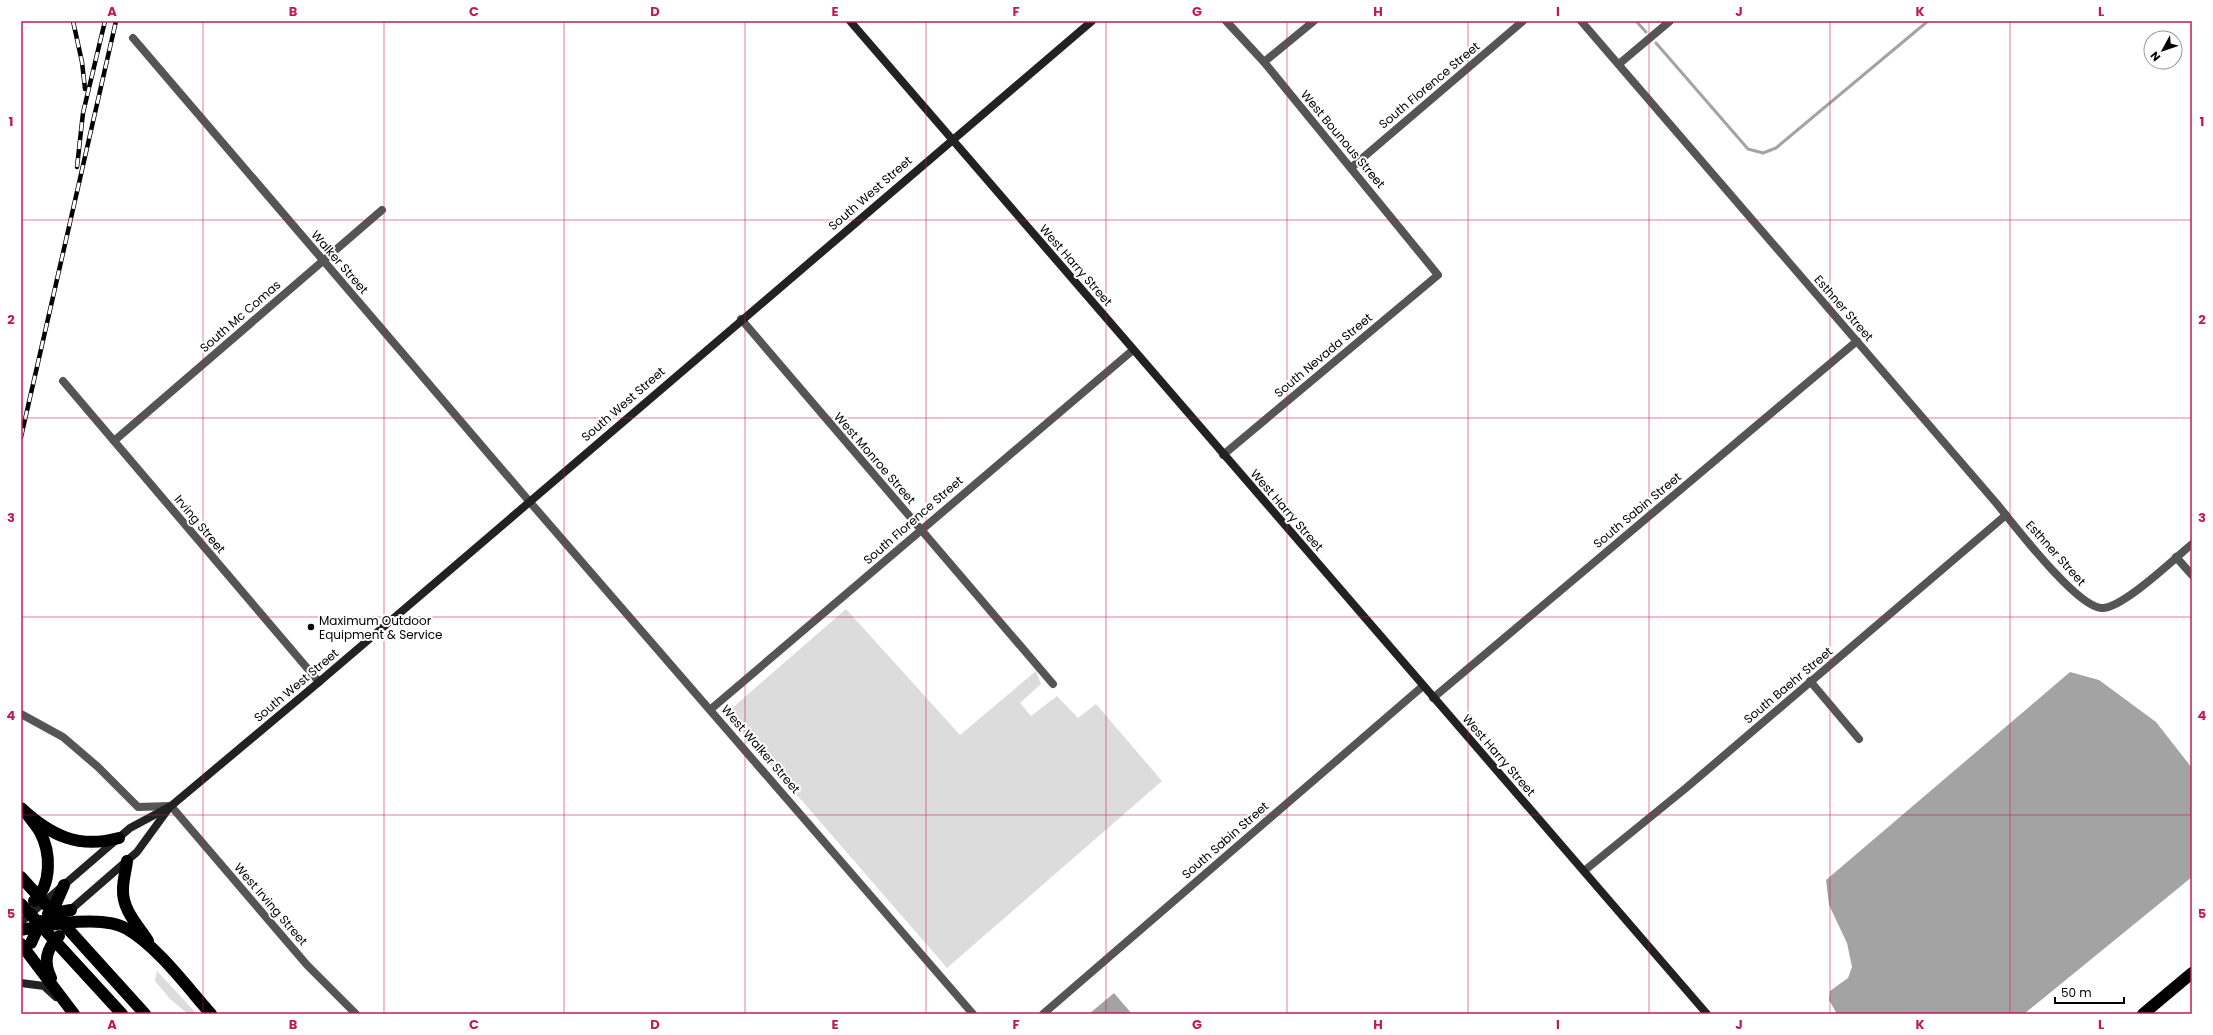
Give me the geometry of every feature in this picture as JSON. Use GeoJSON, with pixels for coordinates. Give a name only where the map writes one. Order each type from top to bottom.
{"type":"FeatureCollection","features":[{"type":"Feature","properties":{"kind":"highway"},"geometry":{"type":"LineString","coordinates":[[24,811],[68,839],[91,843],[119,838]]}},
{"type":"Feature","properties":{"kind":"highway"},"geometry":{"type":"LineString","coordinates":[[24,811],[40,832],[44,842],[48,873],[46,968],[58,994]]}},
{"type":"Feature","properties":{"kind":"highway"},"geometry":{"type":"LineString","coordinates":[[127,861],[123,889],[124,902],[129,914],[154,951],[211,1014]]}},
{"type":"Feature","properties":{"kind":"highway"},"geometry":{"type":"LineString","coordinates":[[48,873],[40,896],[30,904],[23,914],[47,923],[100,922],[123,927],[154,951]]}},
{"type":"Feature","properties":{"kind":"highway"},"geometry":{"type":"LineString","coordinates":[[21,877],[145,1014]]}},
{"type":"Feature","properties":{"kind":"highway"},"geometry":{"type":"LineString","coordinates":[[64,885],[47,923],[25,947],[71,1011]]}},
{"type":"Feature","properties":{"kind":"highway"},"geometry":{"type":"LineString","coordinates":[[21,904],[119,1011]]}},
{"type":"Feature","properties":{"kind":"highway"},"geometry":{"type":"LineString","coordinates":[[21,930],[47,923],[71,910]]}},
{"type":"Feature","properties":{"kind":"highway"},"geometry":{"type":"LineString","coordinates":[[46,956],[58,937],[78,923]]}},
{"type":"Feature","properties":{"kind":"highway"},"geometry":{"type":"LineString","coordinates":[[2143,1014],[2192,973]]}},
{"type":"Feature","properties":{"kind":"main road","name":"West Harry Street"},"geometry":{"type":"LineString","coordinates":[[850,21],[1223,455],[1708,1014]]}},
{"type":"Feature","properties":{"kind":"main road","name":"South West Street"},"geometry":{"type":"LineString","coordinates":[[23,914],[48,900],[130,828],[171,806],[319,682],[741,319],[1092,21]]}},
{"type":"Feature","properties":{"kind":"main road","name":"South West Street"},"geometry":{"type":"LineString","coordinates":[[71,910],[137,852],[171,806]]}},
{"type":"Feature","properties":{"kind":"main road"},"geometry":{"type":"LineString","coordinates":[[21,983],[44,986],[71,1011]]}},
{"type":"Feature","properties":{"kind":"street","name":"West Bounous Street"},"geometry":{"type":"LineString","coordinates":[[1226,21],[1264,62],[1352,167],[1438,275]]}},
{"type":"Feature","properties":{"kind":"street"},"geometry":{"type":"LineString","coordinates":[[1264,62],[1314,21]]}},
{"type":"Feature","properties":{"kind":"street","name":"South Florence Street"},"geometry":{"type":"LineString","coordinates":[[1352,167],[1523,21]]}},
{"type":"Feature","properties":{"kind":"street","name":"Esthner Street"},"geometry":{"type":"LineString","coordinates":[[1581,21],[2006,515],[2063,580],[2082,599],[2101,608],[2114,606],[2131,595],[2176,557]]}},
{"type":"Feature","properties":{"kind":"street"},"geometry":{"type":"LineString","coordinates":[[1619,64],[1670,21]]}},
{"type":"Feature","properties":{"kind":"street","name":"Walker Street"},"geometry":{"type":"LineString","coordinates":[[133,38],[529,501]]}},
{"type":"Feature","properties":{"kind":"street","name":"South Mc Comas"},"geometry":{"type":"LineString","coordinates":[[114,441],[382,210]]}},
{"type":"Feature","properties":{"kind":"street","name":"South Nevada Street"},"geometry":{"type":"LineString","coordinates":[[1223,455],[1438,275]]}},
{"type":"Feature","properties":{"kind":"street","name":"West Monroe Street"},"geometry":{"type":"LineString","coordinates":[[741,319],[1053,684]]}},
{"type":"Feature","properties":{"kind":"street","name":"South Sabin Street"},"geometry":{"type":"LineString","coordinates":[[1433,698],[1857,341]]}},
{"type":"Feature","properties":{"kind":"street","name":"South Florence Street"},"geometry":{"type":"LineString","coordinates":[[711,710],[1133,350]]}},
{"type":"Feature","properties":{"kind":"street","name":"Irving Street"},"geometry":{"type":"LineString","coordinates":[[63,381],[319,682]]}},
{"type":"Feature","properties":{"kind":"street","name":"West Walker Street"},"geometry":{"type":"LineString","coordinates":[[529,501],[973,1014]]}},
{"type":"Feature","properties":{"kind":"street","name":"South Baehr Street"},"geometry":{"type":"LineString","coordinates":[[1584,871],[1692,783],[2006,515]]}},
{"type":"Feature","properties":{"kind":"street"},"geometry":{"type":"LineString","coordinates":[[2192,544],[2176,557],[2192,575]]}},
{"type":"Feature","properties":{"kind":"street"},"geometry":{"type":"LineString","coordinates":[[1810,682],[1859,739]]}},
{"type":"Feature","properties":{"kind":"street","name":"South Sabin Street"},"geometry":{"type":"LineString","coordinates":[[1043,1014],[1423,686]]}},
{"type":"Feature","properties":{"kind":"street"},"geometry":{"type":"LineString","coordinates":[[21,714],[63,737],[98,767],[138,807],[171,806]]}},
{"type":"Feature","properties":{"kind":"street","name":"West Irving Street"},"geometry":{"type":"LineString","coordinates":[[171,806],[308,965],[356,1014]]}},
{"type":"Feature","properties":{"kind":"shaded area"},"geometry":{"type":"Polygon","coordinates":[[[846,609],[960,735],[1036,671],[1041,684],[1020,703],[1031,716],[1057,696],[1078,718],[1096,704],[1162,781],[947,968],[731,719],[731,709],[846,609]]]}},
{"type":"Feature","properties":{"kind":"shaded area"},"geometry":{"type":"Polygon","coordinates":[[[2070,672],[2099,680],[2156,722],[2192,768],[2192,877],[2024,1014],[1837,1014],[1829,1000],[1830,991],[1848,978],[1852,967],[1847,943],[1829,905],[1826,880],[2070,672]]]}},
{"type":"Feature","properties":{"kind":"shaded area"},"geometry":{"type":"Polygon","coordinates":[[[157,971],[197,1014],[188,1014],[170,999],[155,981],[157,971]]]}},
{"type":"Feature","properties":{"kind":"shaded area"},"geometry":{"type":"Polygon","coordinates":[[[1114,993],[1132,1014],[1089,1014],[1114,993]]]}},
{"type":"Feature","properties":{"kind":"waterway"},"geometry":{"type":"LineString","coordinates":[[1636,21],[1646,32]]}},
{"type":"Feature","properties":{"kind":"waterway"},"geometry":{"type":"LineString","coordinates":[[1656,43],[1748,149],[1763,153],[1776,148],[1928,21]]}},
{"type":"Feature","properties":{"kind":"railway"},"geometry":{"type":"LineString","coordinates":[[73,21],[82,62],[85,89]]}},
{"type":"Feature","properties":{"kind":"railway"},"geometry":{"type":"LineString","coordinates":[[77,167],[83,113],[105,21]]}},
{"type":"Feature","properties":{"kind":"railway"},"geometry":{"type":"LineString","coordinates":[[21,437],[116,21]]}},
{"type":"Feature","properties":{"kind":"place","name":"Maximum Outdoor Equipment & Service"},"geometry":{"type":"Point","coordinates":[311,627]}}]}
